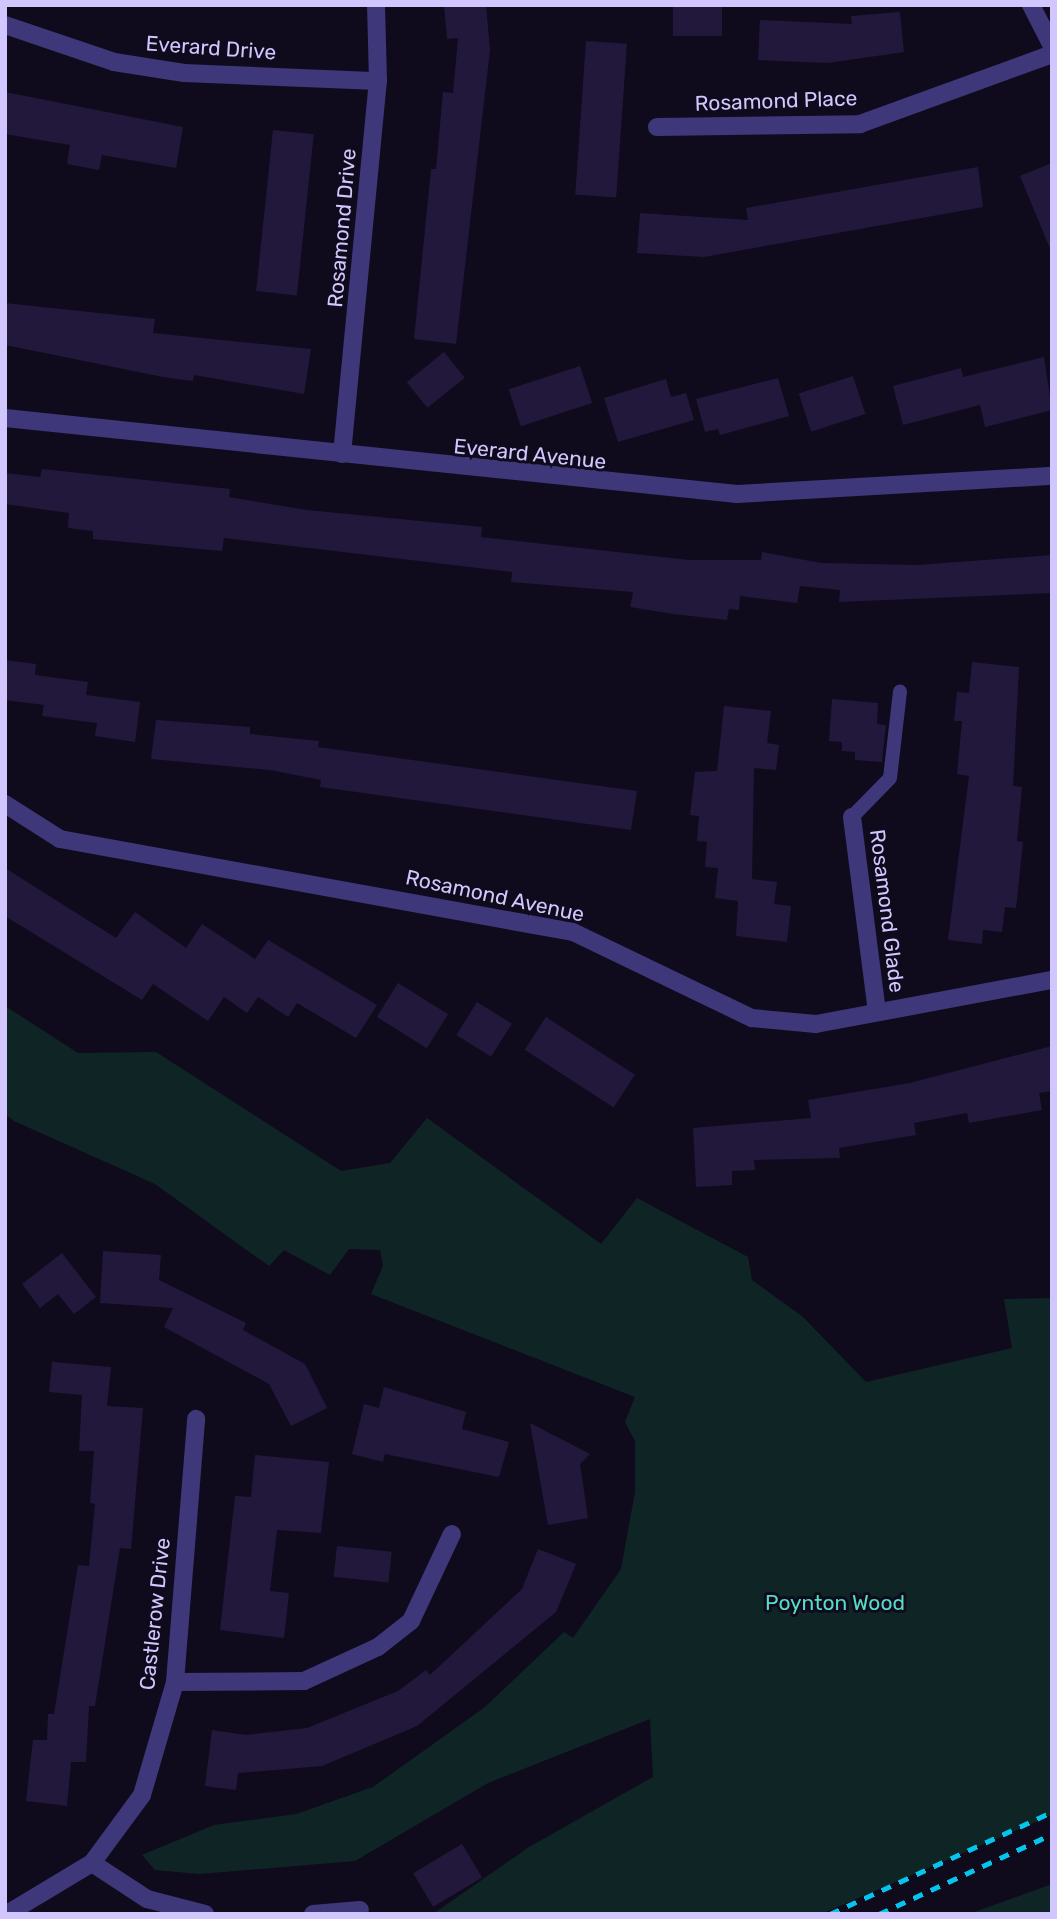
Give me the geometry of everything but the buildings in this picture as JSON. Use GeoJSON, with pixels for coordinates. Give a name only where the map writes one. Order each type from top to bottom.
{"type":"FeatureCollection","features":[{"type":"Feature","properties":{"kind":"street","name":"Rosamond Drive"},"geometry":{"type":"LineString","coordinates":[[342,454],[378,81],[376,5]]}},
{"type":"Feature","properties":{"kind":"street"},"geometry":{"type":"LineString","coordinates":[[1031,5],[1052,46]]}},
{"type":"Feature","properties":{"kind":"street","name":"Everard Drive"},"geometry":{"type":"LineString","coordinates":[[5,24],[114,62],[173,71],[378,81]]}},
{"type":"Feature","properties":{"kind":"street","name":"Rosamond Place"},"geometry":{"type":"LineString","coordinates":[[657,127],[860,124],[1052,54]]}},
{"type":"Feature","properties":{"kind":"street","name":"Everard Avenue"},"geometry":{"type":"LineString","coordinates":[[5,418],[737,494],[1052,476]]}},
{"type":"Feature","properties":{"kind":"street","name":"Rosamond Avenue"},"geometry":{"type":"LineString","coordinates":[[5,804],[60,839],[573,932],[752,1018],[816,1024],[1052,980]]}},
{"type":"Feature","properties":{"kind":"street","name":"Rosamond Glade"},"geometry":{"type":"LineString","coordinates":[[852,817],[877,1011]]}},
{"type":"Feature","properties":{"kind":"street","name":"Castlerow Drive"},"geometry":{"type":"LineString","coordinates":[[7,1914],[92,1863],[142,1795],[175,1682],[196,1419]]}},
{"type":"Feature","properties":{"kind":"street"},"geometry":{"type":"LineString","coordinates":[[175,1682],[304,1681],[379,1647],[411,1621],[452,1534]]}},
{"type":"Feature","properties":{"kind":"street"},"geometry":{"type":"LineString","coordinates":[[92,1863],[147,1899],[205,1914]]}},
{"type":"Feature","properties":{"kind":"street"},"geometry":{"type":"LineString","coordinates":[[313,1914],[360,1910]]}},
{"type":"Feature","properties":{"kind":"lane"},"geometry":{"type":"LineString","coordinates":[[852,817],[890,778],[900,692]]}},
{"type":"Feature","properties":{"kind":"green space","name":"Poynton Wood"},"geometry":{"type":"Polygon","coordinates":[[[5,1006],[78,1053],[156,1052],[341,1171],[390,1163],[427,1118],[601,1244],[637,1198],[748,1257],[752,1280],[803,1317],[866,1382],[1012,1348],[1004,1299],[1052,1298],[1052,1815],[821,1914],[433,1914],[529,1847],[653,1777],[650,1719],[488,1783],[355,1861],[199,1874],[155,1870],[142,1855],[214,1825],[296,1814],[373,1787],[485,1707],[564,1632],[573,1638],[621,1569],[635,1492],[635,1441],[625,1422],[635,1397],[371,1294],[383,1266],[380,1250],[349,1249],[330,1275],[284,1250],[269,1266],[155,1184],[14,1121],[5,1114],[5,1006]]]}},
{"type":"Feature","properties":{"kind":"green space"},"geometry":{"type":"Polygon","coordinates":[[[1052,1884],[1052,1914],[969,1914],[1052,1884]]]}},
{"type":"Feature","properties":{"kind":"railway"},"geometry":{"type":"LineString","coordinates":[[830,1914],[1052,1812]]}},
{"type":"Feature","properties":{"kind":"railway"},"geometry":{"type":"LineString","coordinates":[[879,1914],[1052,1834]]}}]}
